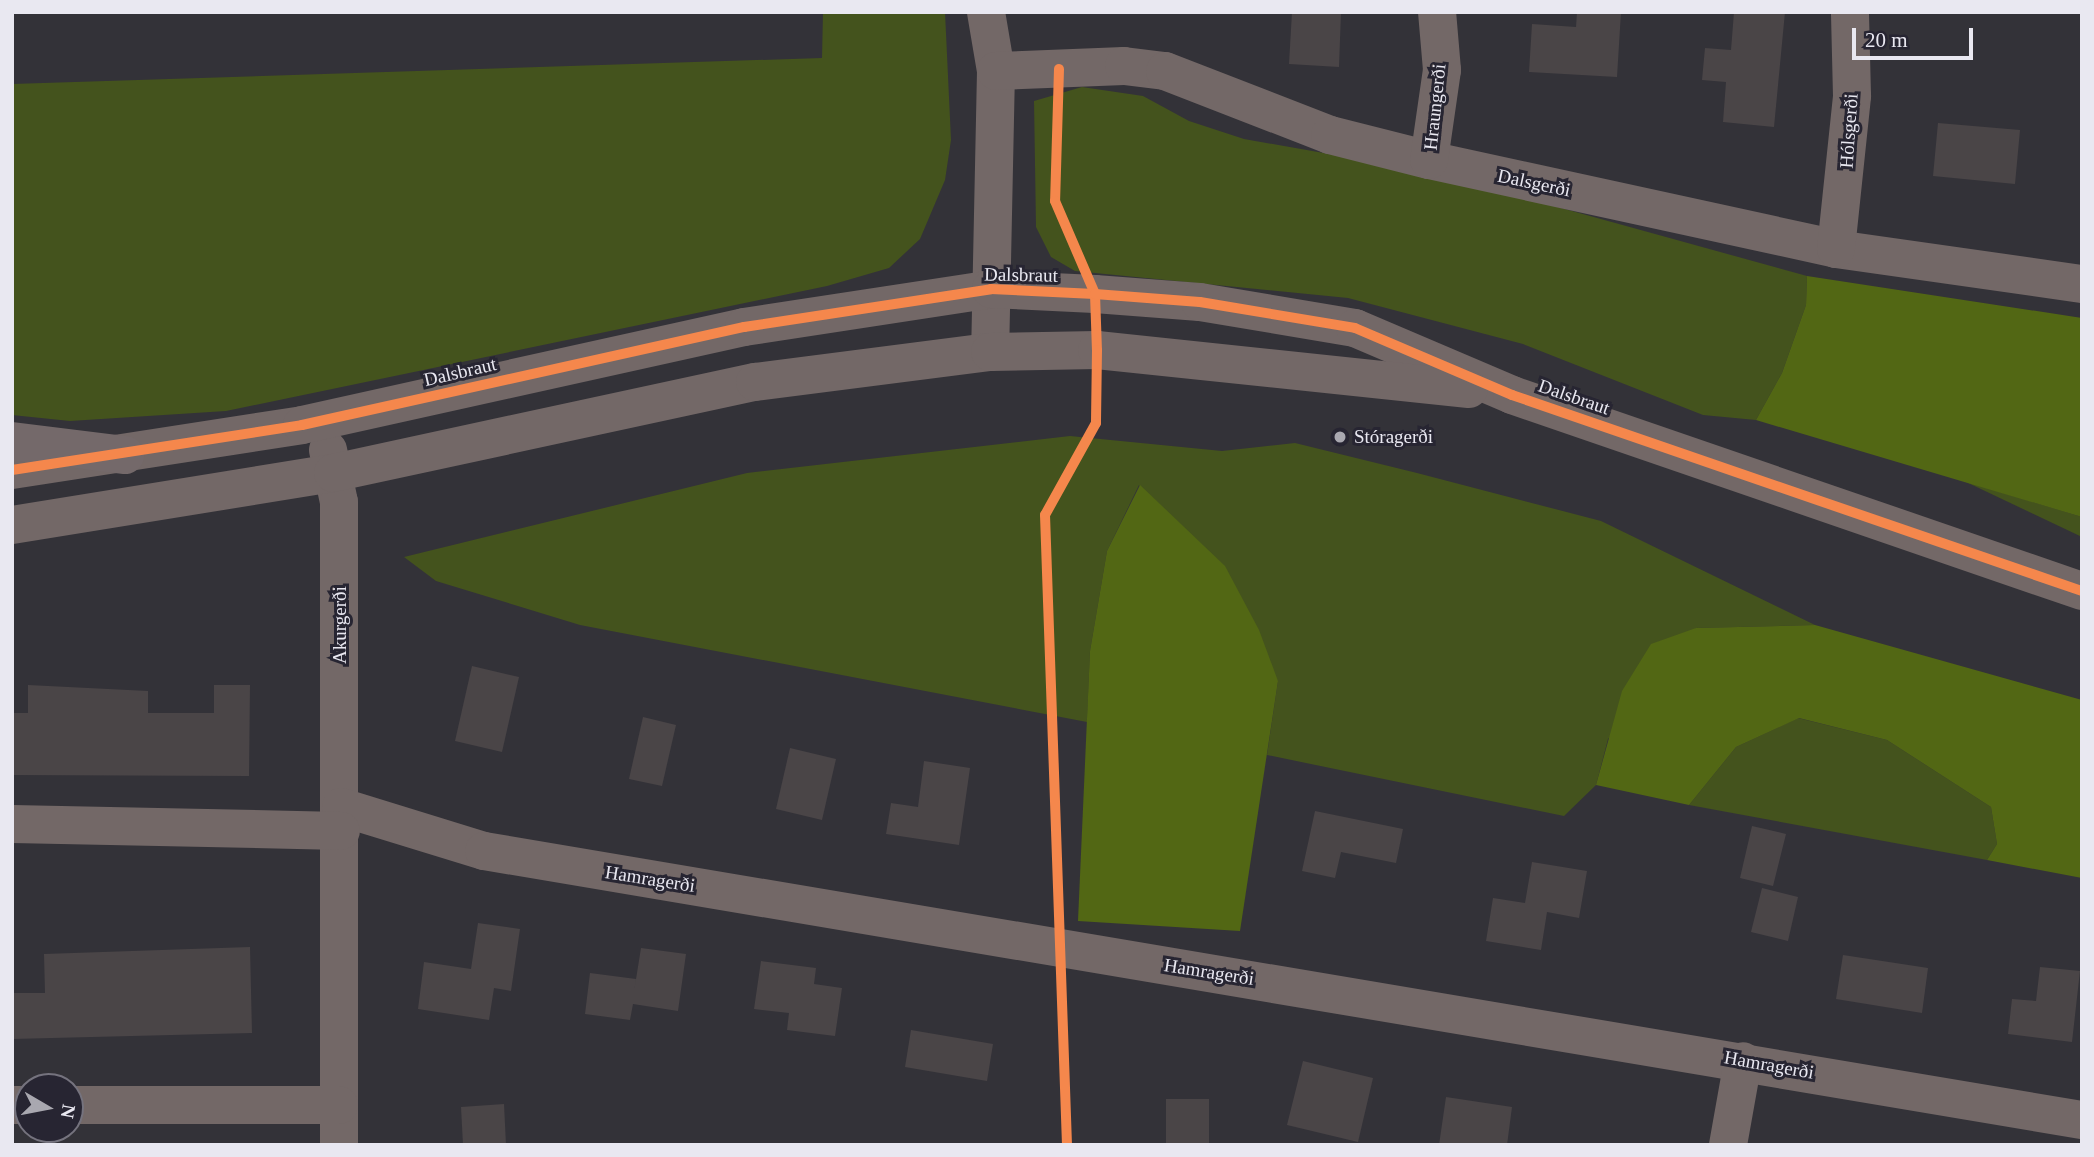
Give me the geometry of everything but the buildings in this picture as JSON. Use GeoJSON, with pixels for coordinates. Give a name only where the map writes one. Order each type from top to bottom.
{"type":"FeatureCollection","features":[{"type":"Feature","properties":{"kind":"main road"},"geometry":{"type":"LineString","coordinates":[[12,441],[125,454]]}},
{"type":"Feature","properties":{"kind":"street"},"geometry":{"type":"LineString","coordinates":[[986,12],[996,71],[990,352]]}},
{"type":"Feature","properties":{"kind":"street","name":"Hraungerði"},"geometry":{"type":"LineString","coordinates":[[1429,160],[1442,70],[1437,12]]}},
{"type":"Feature","properties":{"kind":"street","name":"Hólsgerði"},"geometry":{"type":"LineString","coordinates":[[1836,249],[1852,96],[1850,12]]}},
{"type":"Feature","properties":{"kind":"street","name":"Dalsgerði"},"geometry":{"type":"LineString","coordinates":[[996,71],[1124,66],[1165,71],[1330,135],[1429,160],[1836,249],[2082,284]]}},
{"type":"Feature","properties":{"kind":"street","name":"Dalsbraut"},"geometry":{"type":"LineString","coordinates":[[12,470],[322,421],[744,327],[991,289],[1096,294],[1200,302],[1355,328],[1512,394],[2082,591]]}},
{"type":"Feature","properties":{"kind":"street","name":"Dalsbraut"},"geometry":{"type":"LineString","coordinates":[[12,525],[333,473],[755,382],[990,352],[1097,350],[1512,394]]}},
{"type":"Feature","properties":{"kind":"street","name":"Akurgerði"},"geometry":{"type":"LineString","coordinates":[[322,421],[339,502],[339,1145]]}},
{"type":"Feature","properties":{"kind":"street"},"geometry":{"type":"LineString","coordinates":[[12,824],[341,819]]}},
{"type":"Feature","properties":{"kind":"street","name":"Hamragerði"},"geometry":{"type":"LineString","coordinates":[[341,819],[484,851],[2082,1120]]}},
{"type":"Feature","properties":{"kind":"street"},"geometry":{"type":"LineString","coordinates":[[1728,1145],[1743,1061]]}},
{"type":"Feature","properties":{"kind":"street"},"geometry":{"type":"LineString","coordinates":[[84,1105],[339,1105]]}},
{"type":"Feature","properties":{"kind":"path"},"geometry":{"type":"LineString","coordinates":[[1059,69],[1055,201],[1096,294]]}},
{"type":"Feature","properties":{"kind":"path"},"geometry":{"type":"LineString","coordinates":[[1067,1145],[1045,515],[1096,423],[1097,350]]}},
{"type":"Feature","properties":{"kind":"green space"},"geometry":{"type":"Polygon","coordinates":[[[823,12],[945,12],[951,140],[945,180],[920,239],[889,268],[827,286],[226,411],[70,421],[12,415],[12,84],[822,58],[823,12]]]}},
{"type":"Feature","properties":{"kind":"green space"},"geometry":{"type":"Polygon","coordinates":[[[1082,87],[1143,96],[1189,121],[1244,139],[1431,172],[1807,276],[1806,305],[1782,373],[1756,420],[1703,415],[1523,344],[1348,298],[1075,271],[1051,257],[1036,227],[1034,101],[1082,87]]]}},
{"type":"Feature","properties":{"kind":"green space"},"geometry":{"type":"Polygon","coordinates":[[[1807,276],[2082,318],[2082,517],[1756,420],[1782,373],[1806,305],[1807,276]]]}},
{"type":"Feature","properties":{"kind":"green space"},"geometry":{"type":"Polygon","coordinates":[[[1070,436],[1222,451],[1295,443],[1417,473],[1601,521],[1815,625],[1696,628],[1608,739],[1596,785],[1564,816],[1267,755],[1278,681],[1139,485],[1107,551],[1090,651],[1087,722],[580,625],[436,581],[404,557],[747,473],[1070,436]]]}},
{"type":"Feature","properties":{"kind":"green space"},"geometry":{"type":"Polygon","coordinates":[[[1964,481],[2082,517],[2082,537],[1964,481]]]}},
{"type":"Feature","properties":{"kind":"green space"},"geometry":{"type":"Polygon","coordinates":[[[1140,485],[1225,566],[1259,630],[1278,681],[1240,931],[1078,921],[1090,651],[1107,551],[1140,485]]]}},
{"type":"Feature","properties":{"kind":"green space"},"geometry":{"type":"Polygon","coordinates":[[[1815,625],[2082,700],[2082,878],[1987,860],[1997,844],[1991,807],[1887,740],[1799,718],[1736,747],[1689,805],[1596,785],[1622,691],[1651,644],[1696,628],[1815,625]]]}},
{"type":"Feature","properties":{"kind":"green space"},"geometry":{"type":"Polygon","coordinates":[[[1798,718],[1887,740],[1991,807],[1997,844],[1987,860],[1689,805],[1736,747],[1798,718]]]}},
{"type":"Feature","properties":{"kind":"cycle path"},"geometry":{"type":"LineString","coordinates":[[1059,69],[1055,201],[1095,294],[1097,350],[1096,423],[1045,515],[1067,1145]]}},
{"type":"Feature","properties":{"kind":"cycle path"},"geometry":{"type":"LineString","coordinates":[[12,470],[302,425],[744,327],[991,289],[1095,294],[1200,302],[1355,328],[1512,395],[2082,591]]}},
{"type":"Feature","properties":{"kind":"place","name":"Stóragerði"},"geometry":{"type":"Point","coordinates":[1340,437]}}]}
